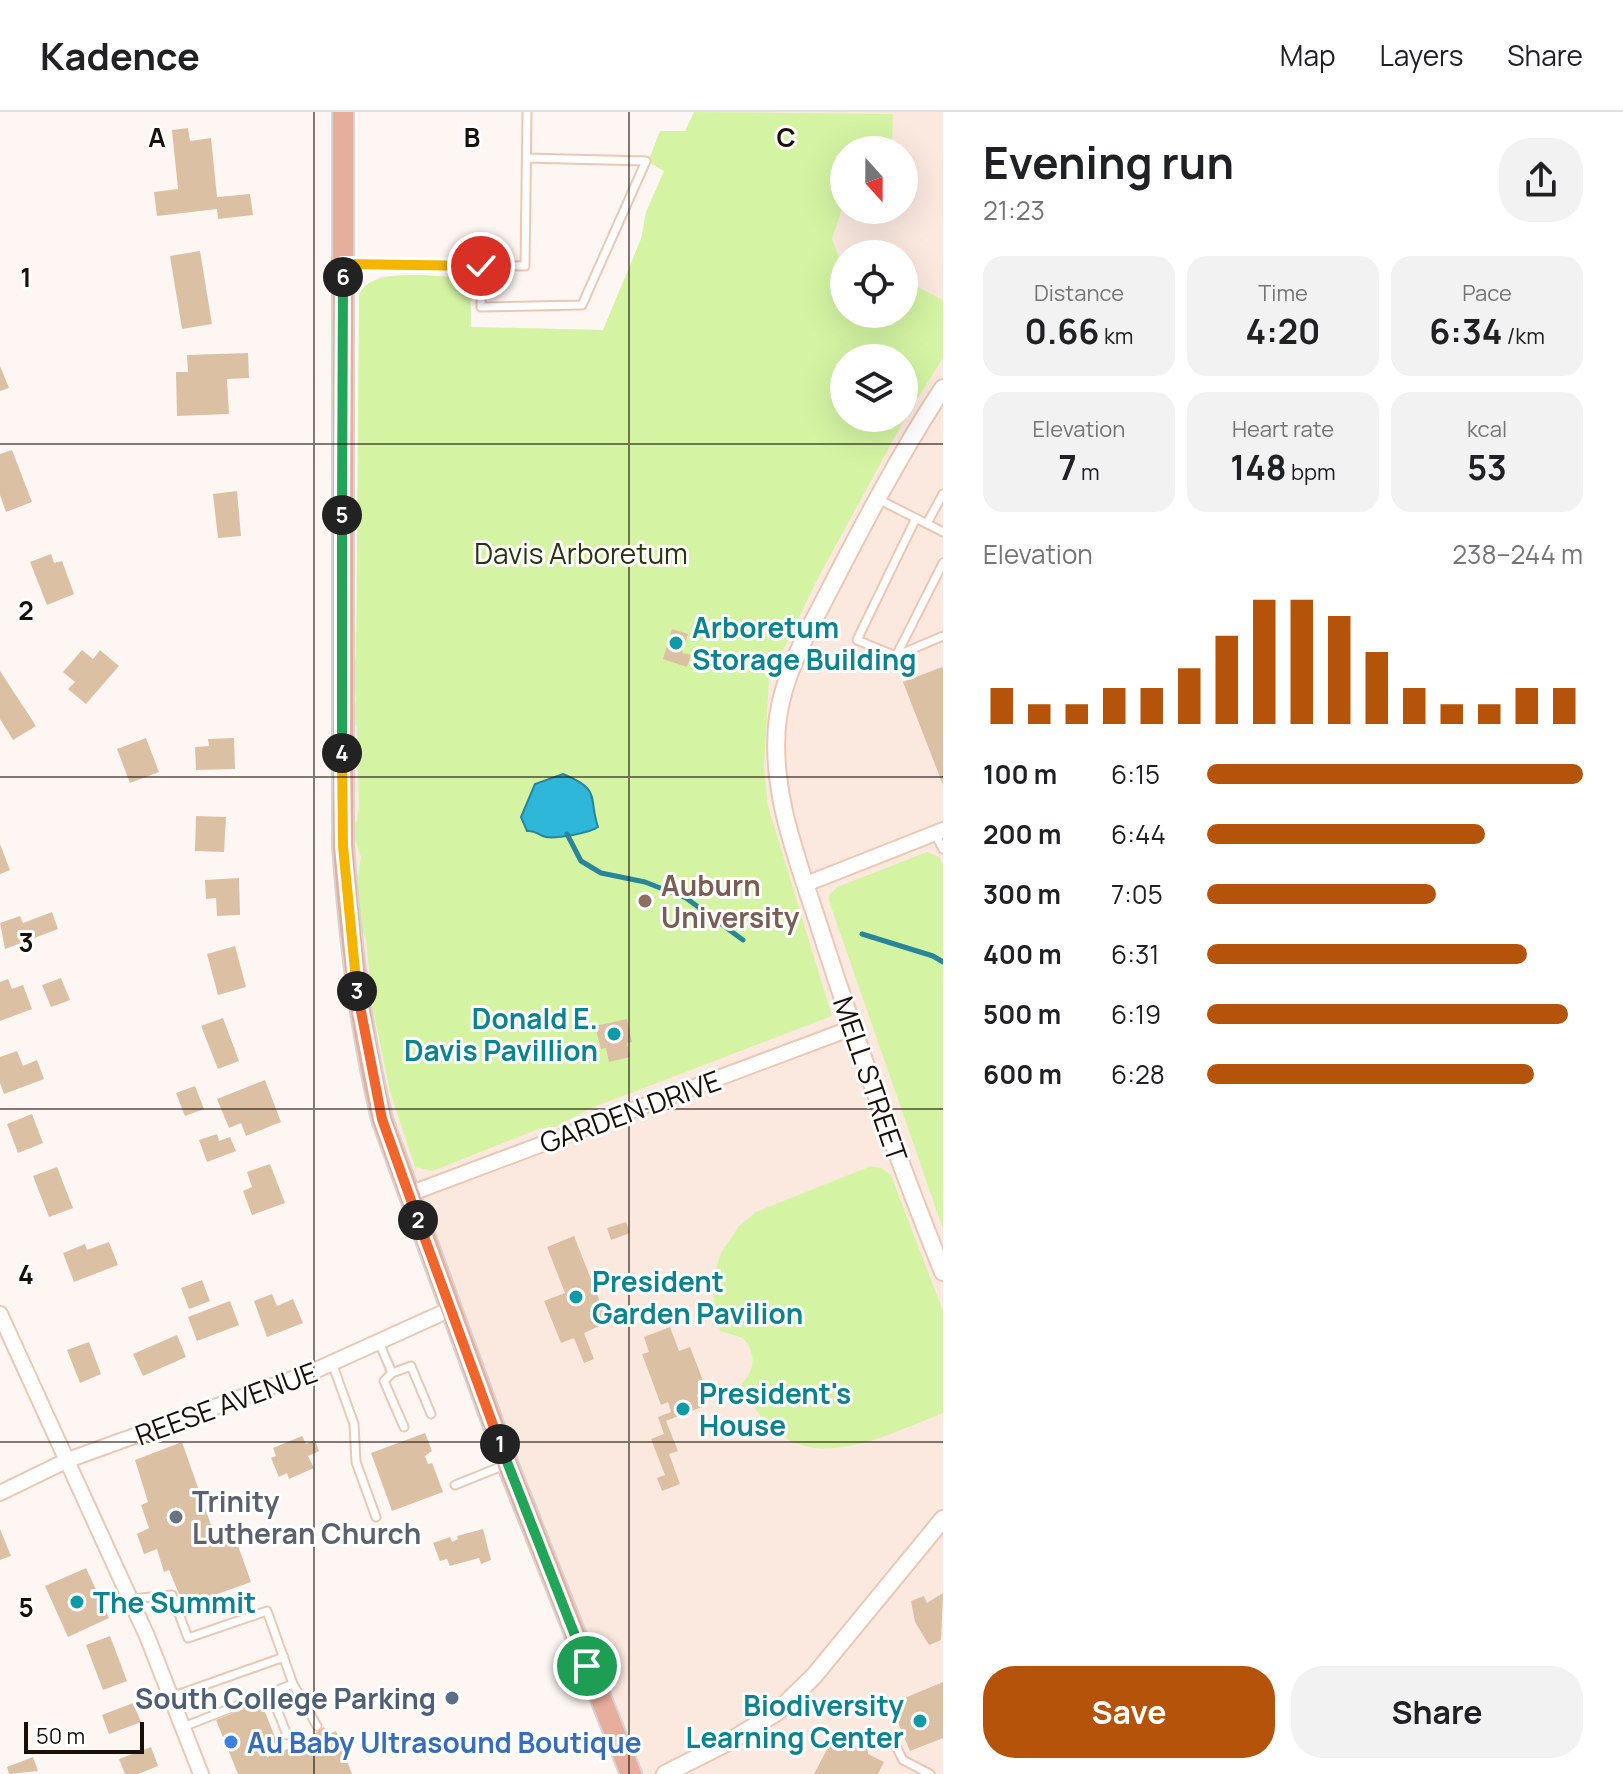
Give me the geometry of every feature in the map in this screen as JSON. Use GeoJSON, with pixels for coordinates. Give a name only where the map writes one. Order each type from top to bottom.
{"type":"FeatureCollection","features":[{"type":"Feature","properties":{"kind":"main road"},"geometry":{"type":"LineString","coordinates":[[343,112],[344,862],[351,956],[369,1065],[382,1119],[507,1464],[631,1774]]}},
{"type":"Feature","properties":{"kind":"street","name":"MELL STREET"},"geometry":{"type":"LineString","coordinates":[[943,388],[878,499],[812,622],[783,691],[777,758],[786,824],[894,1149],[943,1272]]}},
{"type":"Feature","properties":{"kind":"street"},"geometry":{"type":"LineString","coordinates":[[806,884],[939,832]]}},
{"type":"Feature","properties":{"kind":"street","name":"GARDEN DRIVE"},"geometry":{"type":"LineString","coordinates":[[409,1194],[852,1028]]}},
{"type":"Feature","properties":{"kind":"street","name":"REESE AVENUE"},"geometry":{"type":"LineString","coordinates":[[0,1493],[68,1460],[332,1363],[451,1309]]}},
{"type":"Feature","properties":{"kind":"street"},"geometry":{"type":"LineString","coordinates":[[0,1314],[130,1599],[201,1774]]}},
{"type":"Feature","properties":{"kind":"street"},"geometry":{"type":"LineString","coordinates":[[665,1774],[732,1740],[777,1712],[814,1676],[943,1519]]}},
{"type":"Feature","properties":{"kind":"lane"},"geometry":{"type":"LineString","coordinates":[[343,264],[525,266],[527,112]]}},
{"type":"Feature","properties":{"kind":"lane"},"geometry":{"type":"LineString","coordinates":[[481,266],[481,307],[582,305],[646,161],[527,158]]}},
{"type":"Feature","properties":{"kind":"lane"},"geometry":{"type":"LineString","coordinates":[[927,523],[943,494]]}},
{"type":"Feature","properties":{"kind":"lane"},"geometry":{"type":"LineString","coordinates":[[878,499],[943,532]]}},
{"type":"Feature","properties":{"kind":"lane"},"geometry":{"type":"LineString","coordinates":[[916,518],[857,640],[896,656],[943,636]]}},
{"type":"Feature","properties":{"kind":"lane"},"geometry":{"type":"LineString","coordinates":[[896,656],[943,563]]}},
{"type":"Feature","properties":{"kind":"lane"},"geometry":{"type":"LineString","coordinates":[[939,832],[943,849]]}},
{"type":"Feature","properties":{"kind":"lane"},"geometry":{"type":"LineString","coordinates":[[379,1342],[392,1373]]}},
{"type":"Feature","properties":{"kind":"lane"},"geometry":{"type":"LineString","coordinates":[[332,1363],[354,1424],[356,1462],[376,1517]]}},
{"type":"Feature","properties":{"kind":"lane"},"geometry":{"type":"LineString","coordinates":[[404,1427],[384,1381],[392,1373],[411,1366],[431,1414]]}},
{"type":"Feature","properties":{"kind":"lane"},"geometry":{"type":"LineString","coordinates":[[455,1485],[507,1464]]}},
{"type":"Feature","properties":{"kind":"lane"},"geometry":{"type":"LineString","coordinates":[[130,1599],[172,1595],[188,1638],[267,1611],[293,1684],[317,1726]]}},
{"type":"Feature","properties":{"kind":"lane"},"geometry":{"type":"LineString","coordinates":[[171,1697],[284,1657]]}},
{"type":"Feature","properties":{"kind":"lane"},"geometry":{"type":"LineString","coordinates":[[183,1727],[293,1684]]}},
{"type":"Feature","properties":{"kind":"lane"},"geometry":{"type":"LineString","coordinates":[[271,1694],[287,1735]]}},
{"type":"Feature","properties":{"kind":"lane"},"geometry":{"type":"LineString","coordinates":[[896,1746],[903,1760],[930,1774]]}},
{"type":"Feature","properties":{"kind":"shaded area","name":"Auburn University"},"geometry":{"type":"Polygon","coordinates":[[[712,112],[943,112],[943,1774],[631,1774],[409,1194],[351,956],[342,633],[357,632],[361,290],[381,276],[461,277],[470,283],[471,327],[603,330],[641,239],[712,112]]]}},
{"type":"Feature","properties":{"kind":"green space","name":"Davis Arboretum"},"geometry":{"type":"Polygon","coordinates":[[[694,112],[893,114],[892,136],[830,136],[830,224],[837,224],[830,240],[830,328],[918,328],[918,287],[943,300],[943,358],[918,398],[918,344],[830,344],[830,432],[897,432],[817,580],[769,680],[764,767],[768,806],[832,1016],[589,1109],[555,1127],[541,1128],[433,1171],[415,1167],[390,1091],[373,1009],[366,940],[353,911],[347,882],[358,876],[361,857],[351,828],[357,820],[359,808],[357,726],[352,721],[356,700],[353,666],[356,658],[359,295],[365,286],[389,277],[461,277],[470,283],[471,327],[603,330],[641,239],[646,212],[664,171],[648,162],[660,131],[685,131],[694,112]]]}},
{"type":"Feature","properties":{"kind":"green space"},"geometry":{"type":"Polygon","coordinates":[[[927,852],[939,857],[943,865],[943,1229],[829,901],[829,895],[837,887],[927,852]]]}},
{"type":"Feature","properties":{"kind":"green space"},"geometry":{"type":"Polygon","coordinates":[[[871,1166],[891,1175],[943,1311],[943,1413],[857,1445],[830,1448],[805,1446],[782,1436],[760,1416],[741,1384],[752,1367],[752,1355],[743,1338],[720,1331],[714,1307],[713,1278],[721,1253],[739,1226],[756,1212],[871,1166]]]}},
{"type":"Feature","properties":{"kind":"water"},"geometry":{"type":"Polygon","coordinates":[[[563,774],[589,790],[598,827],[557,837],[527,831],[521,817],[535,784],[563,774]]]}},
{"type":"Feature","properties":{"kind":"building"},"geometry":{"type":"Polygon","coordinates":[[[188,128],[190,141],[211,138],[217,197],[250,194],[253,215],[218,219],[217,209],[157,216],[154,192],[178,189],[172,130],[188,128]]]}},
{"type":"Feature","properties":{"kind":"building"},"geometry":{"type":"Polygon","coordinates":[[[200,251],[212,324],[182,329],[170,256],[200,251]]]}},
{"type":"Feature","properties":{"kind":"building"},"geometry":{"type":"Polygon","coordinates":[[[248,353],[249,378],[227,379],[229,414],[177,416],[176,372],[188,372],[187,355],[248,353]]]}},
{"type":"Feature","properties":{"kind":"building"},"geometry":{"type":"Polygon","coordinates":[[[0,366],[9,388],[0,391],[0,366]]]}},
{"type":"Feature","properties":{"kind":"building"},"geometry":{"type":"Polygon","coordinates":[[[12,450],[32,502],[6,512],[0,495],[0,454],[12,450]]]}},
{"type":"Feature","properties":{"kind":"building"},"geometry":{"type":"Polygon","coordinates":[[[237,491],[241,536],[218,538],[213,494],[237,491]]]}},
{"type":"Feature","properties":{"kind":"building"},"geometry":{"type":"Polygon","coordinates":[[[51,554],[54,563],[62,561],[74,594],[47,605],[30,562],[51,554]]]}},
{"type":"Feature","properties":{"kind":"building","name":"Arboretum Storage Building"},"geometry":{"type":"Polygon","coordinates":[[[672,629],[688,634],[682,653],[691,655],[687,667],[663,659],[672,629]]]}},
{"type":"Feature","properties":{"kind":"building"},"geometry":{"type":"Polygon","coordinates":[[[82,650],[93,659],[100,650],[119,666],[86,704],[68,689],[75,682],[63,672],[82,650]]]}},
{"type":"Feature","properties":{"kind":"building"},"geometry":{"type":"Polygon","coordinates":[[[943,669],[943,785],[903,682],[943,669]]]}},
{"type":"Feature","properties":{"kind":"building"},"geometry":{"type":"Polygon","coordinates":[[[0,671],[36,726],[13,740],[0,719],[0,671]]]}},
{"type":"Feature","properties":{"kind":"building"},"geometry":{"type":"Polygon","coordinates":[[[146,738],[159,772],[130,783],[117,749],[146,738]]]}},
{"type":"Feature","properties":{"kind":"building"},"geometry":{"type":"Polygon","coordinates":[[[234,738],[235,769],[196,770],[195,747],[209,746],[208,739],[234,738]]]}},
{"type":"Feature","properties":{"kind":"building"},"geometry":{"type":"Polygon","coordinates":[[[196,816],[226,817],[224,852],[195,851],[196,816]]]}},
{"type":"Feature","properties":{"kind":"building"},"geometry":{"type":"Polygon","coordinates":[[[0,844],[10,870],[0,874],[0,844]]]}},
{"type":"Feature","properties":{"kind":"building"},"geometry":{"type":"Polygon","coordinates":[[[239,878],[240,915],[217,916],[216,898],[206,899],[205,880],[239,878]]]}},
{"type":"Feature","properties":{"kind":"building"},"geometry":{"type":"Polygon","coordinates":[[[52,912],[58,929],[5,949],[0,923],[20,916],[23,923],[52,912]]]}},
{"type":"Feature","properties":{"kind":"building"},"geometry":{"type":"Polygon","coordinates":[[[235,946],[246,987],[218,995],[207,954],[235,946]]]}},
{"type":"Feature","properties":{"kind":"building"},"geometry":{"type":"Polygon","coordinates":[[[61,978],[70,1000],[51,1007],[42,985],[61,978]]]}},
{"type":"Feature","properties":{"kind":"building"},"geometry":{"type":"Polygon","coordinates":[[[8,979],[12,989],[23,985],[32,1009],[0,1021],[0,982],[8,979]]]}},
{"type":"Feature","properties":{"kind":"building"},"geometry":{"type":"Polygon","coordinates":[[[223,1018],[239,1061],[218,1069],[201,1026],[223,1018]]]}},
{"type":"Feature","properties":{"kind":"building","name":"Donald E. Davis Pavillion"},"geometry":{"type":"Polygon","coordinates":[[[627,1019],[632,1042],[627,1043],[630,1057],[609,1062],[606,1048],[601,1049],[595,1026],[627,1019]]]}},
{"type":"Feature","properties":{"kind":"building"},"geometry":{"type":"Polygon","coordinates":[[[17,1051],[23,1066],[37,1060],[44,1079],[4,1094],[0,1083],[0,1057],[17,1051]]]}},
{"type":"Feature","properties":{"kind":"building"},"geometry":{"type":"Polygon","coordinates":[[[265,1080],[281,1122],[246,1136],[241,1123],[229,1128],[217,1099],[265,1080]]]}},
{"type":"Feature","properties":{"kind":"building"},"geometry":{"type":"Polygon","coordinates":[[[195,1086],[204,1109],[185,1116],[176,1093],[195,1086]]]}},
{"type":"Feature","properties":{"kind":"building"},"geometry":{"type":"Polygon","coordinates":[[[32,1114],[43,1143],[18,1153],[7,1124],[32,1114]]]}},
{"type":"Feature","properties":{"kind":"building"},"geometry":{"type":"Polygon","coordinates":[[[217,1134],[219,1141],[230,1137],[236,1151],[207,1162],[199,1140],[217,1134]]]}},
{"type":"Feature","properties":{"kind":"building"},"geometry":{"type":"Polygon","coordinates":[[[270,1164],[285,1203],[252,1215],[243,1191],[252,1187],[247,1172],[270,1164]]]}},
{"type":"Feature","properties":{"kind":"building"},"geometry":{"type":"Polygon","coordinates":[[[57,1167],[73,1208],[49,1217],[33,1176],[57,1167]]]}},
{"type":"Feature","properties":{"kind":"building"},"geometry":{"type":"Polygon","coordinates":[[[626,1222],[630,1233],[611,1240],[607,1228],[626,1222]]]}},
{"type":"Feature","properties":{"kind":"building","name":"President Garden Pavilion"},"geometry":{"type":"Polygon","coordinates":[[[574,1236],[608,1322],[584,1333],[594,1359],[584,1363],[574,1338],[561,1343],[544,1301],[565,1293],[547,1247],[574,1236]]]}},
{"type":"Feature","properties":{"kind":"building"},"geometry":{"type":"Polygon","coordinates":[[[109,1242],[118,1265],[74,1282],[63,1253],[85,1244],[87,1250],[109,1242]]]}},
{"type":"Feature","properties":{"kind":"building"},"geometry":{"type":"Polygon","coordinates":[[[202,1280],[210,1301],[189,1309],[181,1288],[202,1280]]]}},
{"type":"Feature","properties":{"kind":"building"},"geometry":{"type":"Polygon","coordinates":[[[272,1294],[277,1306],[293,1299],[303,1323],[267,1337],[254,1301],[272,1294]]]}},
{"type":"Feature","properties":{"kind":"building"},"geometry":{"type":"Polygon","coordinates":[[[230,1301],[239,1325],[197,1341],[188,1317],[230,1301]]]}},
{"type":"Feature","properties":{"kind":"building","name":"President's House"},"geometry":{"type":"Polygon","coordinates":[[[670,1327],[679,1351],[690,1347],[707,1391],[697,1395],[702,1407],[666,1421],[678,1451],[669,1454],[680,1484],[662,1491],[657,1478],[665,1475],[651,1439],[664,1434],[658,1417],[671,1412],[668,1402],[661,1405],[642,1354],[649,1352],[644,1337],[670,1327]]]}},
{"type":"Feature","properties":{"kind":"building"},"geometry":{"type":"Polygon","coordinates":[[[177,1335],[186,1357],[143,1376],[133,1354],[177,1335]]]}},
{"type":"Feature","properties":{"kind":"building"},"geometry":{"type":"Polygon","coordinates":[[[89,1342],[101,1374],[80,1383],[67,1350],[89,1342]]]}},
{"type":"Feature","properties":{"kind":"building"},"geometry":{"type":"Polygon","coordinates":[[[425,1433],[432,1451],[425,1456],[428,1464],[432,1463],[443,1492],[392,1511],[371,1453],[425,1433]]]}},
{"type":"Feature","properties":{"kind":"building"},"geometry":{"type":"Polygon","coordinates":[[[302,1436],[306,1444],[315,1440],[319,1451],[308,1456],[314,1468],[289,1479],[287,1473],[279,1477],[271,1458],[276,1456],[273,1448],[302,1436]]]}},
{"type":"Feature","properties":{"kind":"building","name":"Trinity Lutheran Church"},"geometry":{"type":"Polygon","coordinates":[[[182,1442],[218,1545],[236,1540],[251,1582],[184,1606],[169,1570],[164,1572],[157,1549],[144,1554],[137,1534],[149,1528],[141,1505],[148,1502],[135,1460],[182,1442]]]}},
{"type":"Feature","properties":{"kind":"building"},"geometry":{"type":"Polygon","coordinates":[[[0,1529],[11,1556],[0,1560],[0,1529]]]}},
{"type":"Feature","properties":{"kind":"building"},"geometry":{"type":"Polygon","coordinates":[[[483,1529],[491,1560],[481,1564],[479,1558],[450,1566],[447,1559],[440,1561],[433,1543],[450,1537],[452,1542],[458,1539],[457,1536],[483,1529]]]}},
{"type":"Feature","properties":{"kind":"building","name":"The Summit"},"geometry":{"type":"Polygon","coordinates":[[[86,1568],[109,1618],[68,1637],[45,1586],[86,1568]]]}},
{"type":"Feature","properties":{"kind":"building"},"geometry":{"type":"Polygon","coordinates":[[[943,1593],[941,1640],[929,1645],[915,1622],[911,1601],[924,1596],[927,1603],[943,1593]]]}},
{"type":"Feature","properties":{"kind":"building"},"geometry":{"type":"Polygon","coordinates":[[[110,1636],[127,1681],[103,1690],[86,1645],[110,1636]]]}},
{"type":"Feature","properties":{"kind":"building","name":"Biodiversity Learning Center"},"geometry":{"type":"Polygon","coordinates":[[[943,1682],[943,1738],[910,1751],[890,1704],[943,1682]]]}},
{"type":"Feature","properties":{"kind":"building"},"geometry":{"type":"Polygon","coordinates":[[[261,1702],[277,1742],[264,1748],[267,1757],[290,1748],[294,1756],[314,1747],[310,1737],[324,1727],[327,1735],[336,1731],[352,1774],[238,1774],[216,1720],[261,1702]]]}},
{"type":"Feature","properties":{"kind":"building"},"geometry":{"type":"Polygon","coordinates":[[[133,1703],[141,1722],[109,1734],[102,1715],[133,1703]]]}},
{"type":"Feature","properties":{"kind":"building"},"geometry":{"type":"Polygon","coordinates":[[[834,1736],[854,1747],[860,1743],[867,1746],[868,1754],[884,1762],[878,1774],[814,1774],[834,1736]]]}},
{"type":"Feature","properties":{"kind":"building"},"geometry":{"type":"Polygon","coordinates":[[[151,1747],[158,1766],[138,1774],[125,1774],[119,1759],[151,1747]]]}},
{"type":"Feature","properties":{"kind":"building"},"geometry":{"type":"Polygon","coordinates":[[[33,1757],[38,1771],[9,1774],[7,1767],[33,1757]]]}},
{"type":"Feature","properties":{"kind":"waterway"},"geometry":{"type":"LineString","coordinates":[[567,834],[581,861],[601,873],[645,882],[686,898],[743,940]]}},
{"type":"Feature","properties":{"kind":"waterway"},"geometry":{"type":"LineString","coordinates":[[862,934],[933,956],[943,962]]}},
{"type":"Feature","properties":{"kind":"place","name":"Arboretum Storage Building"},"geometry":{"type":"Point","coordinates":[676,643]}},
{"type":"Feature","properties":{"kind":"place","name":"Auburn University"},"geometry":{"type":"Point","coordinates":[645,901]}},
{"type":"Feature","properties":{"kind":"place","name":"Donald E. Davis Pavillion"},"geometry":{"type":"Point","coordinates":[614,1034]}},
{"type":"Feature","properties":{"kind":"place","name":"President Garden Pavilion"},"geometry":{"type":"Point","coordinates":[576,1297]}},
{"type":"Feature","properties":{"kind":"place","name":"President's House"},"geometry":{"type":"Point","coordinates":[683,1409]}},
{"type":"Feature","properties":{"kind":"place","name":"Trinity Lutheran Church"},"geometry":{"type":"Point","coordinates":[176,1517]}},
{"type":"Feature","properties":{"kind":"place","name":"The Summit"},"geometry":{"type":"Point","coordinates":[77,1602]}},
{"type":"Feature","properties":{"kind":"place","name":"South College Parking"},"geometry":{"type":"Point","coordinates":[452,1698]}},
{"type":"Feature","properties":{"kind":"place","name":"Biodiversity Learning Center"},"geometry":{"type":"Point","coordinates":[920,1721]}},
{"type":"Feature","properties":{"kind":"place","name":"Au Baby Ultrasound Boutique"},"geometry":{"type":"Point","coordinates":[231,1742]}},
{"type":"Feature","properties":{"kind":"route"},"geometry":{"type":"LineString","coordinates":[[481,266],[343,264],[341,735],[343,846],[351,956],[369,1065],[382,1119],[511,1473],[587,1666]]}}]}
